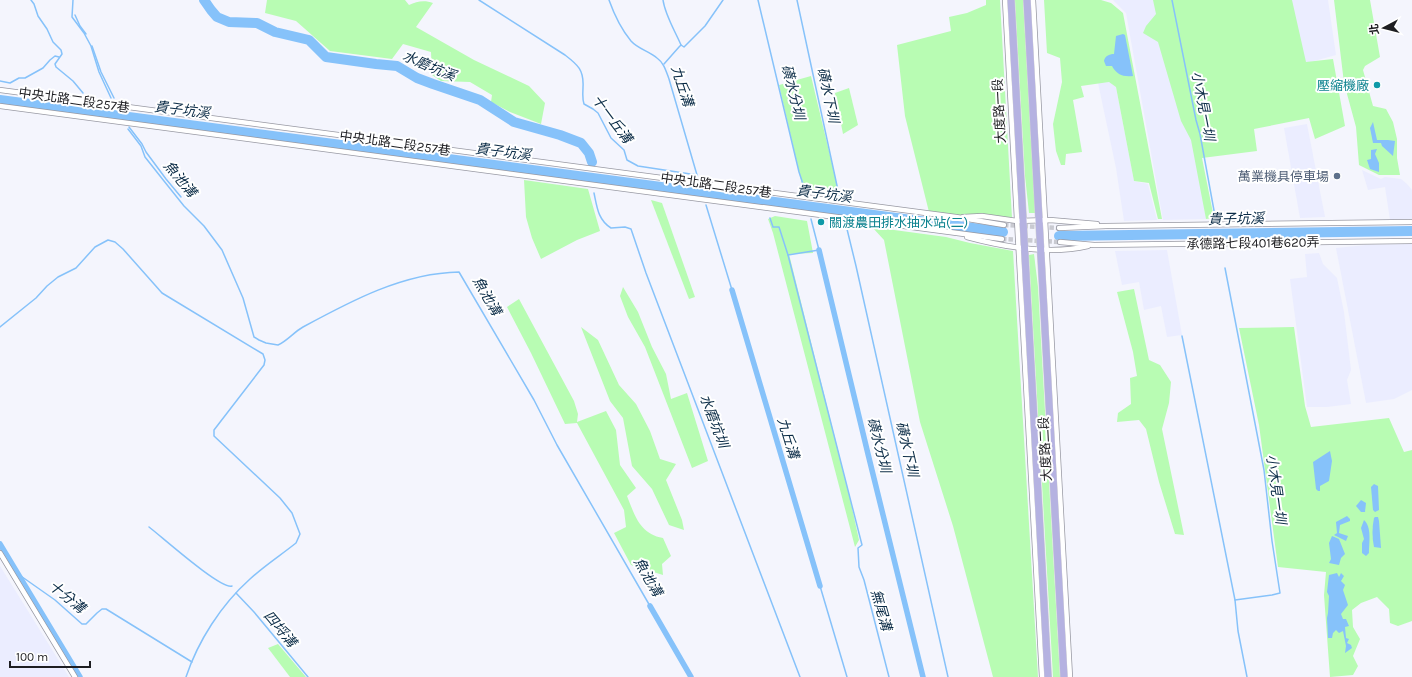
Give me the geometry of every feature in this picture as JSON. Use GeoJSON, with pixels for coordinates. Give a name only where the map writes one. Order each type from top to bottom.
{"type":"FeatureCollection","features":[{"type":"Feature","properties":{"kind":"main road","name":"大度路一段"},"geometry":{"type":"LineString","coordinates":[[1011,0],[1020,221]]}},
{"type":"Feature","properties":{"kind":"main road"},"geometry":{"type":"LineString","coordinates":[[1026,0],[1046,250]]}},
{"type":"Feature","properties":{"kind":"main road","name":"大度路二段"},"geometry":{"type":"LineString","coordinates":[[1020,221],[1048,677]]}},
{"type":"Feature","properties":{"kind":"main road","name":"大度路二段"},"geometry":{"type":"LineString","coordinates":[[1046,250],[1064,677]]}},
{"type":"Feature","properties":{"kind":"street","name":"大度路一段"},"geometry":{"type":"LineString","coordinates":[[1005,0],[1020,221]]}},
{"type":"Feature","properties":{"kind":"street"},"geometry":{"type":"LineString","coordinates":[[1033,0],[1044,220]]}},
{"type":"Feature","properties":{"kind":"street","name":"中央北路二段257巷"},"geometry":{"type":"LineString","coordinates":[[0,90],[956,217],[1004,225]]}},
{"type":"Feature","properties":{"kind":"street","name":"中央北路二段257巷"},"geometry":{"type":"LineString","coordinates":[[0,106],[1002,239]]}},
{"type":"Feature","properties":{"kind":"street","name":"中央北路二段257巷"},"geometry":{"type":"LineString","coordinates":[[956,217],[982,216],[1020,221],[1044,220]]}},
{"type":"Feature","properties":{"kind":"street","name":"承德路七段401巷620弄"},"geometry":{"type":"LineString","coordinates":[[1044,220],[1082,222],[1106,226]]}},
{"type":"Feature","properties":{"kind":"street","name":"承德路七段401巷620弄"},"geometry":{"type":"LineString","coordinates":[[1059,228],[1106,226],[1412,222]]}},
{"type":"Feature","properties":{"kind":"street","name":"中央北路二段257巷"},"geometry":{"type":"LineString","coordinates":[[955,233],[999,245],[1046,250]]}},
{"type":"Feature","properties":{"kind":"street","name":"承德路七段401巷620弄"},"geometry":{"type":"LineString","coordinates":[[1060,242],[1094,245],[1412,241]]}},
{"type":"Feature","properties":{"kind":"street","name":"承德路七段401巷620弄"},"geometry":{"type":"LineString","coordinates":[[1046,250],[1094,245]]}},
{"type":"Feature","properties":{"kind":"street","name":"大度路二段"},"geometry":{"type":"LineString","coordinates":[[1022,248],[1042,677]]}},
{"type":"Feature","properties":{"kind":"street","name":"大度路二段"},"geometry":{"type":"LineString","coordinates":[[1046,250],[1070,677]]}},
{"type":"Feature","properties":{"kind":"street"},"geometry":{"type":"LineString","coordinates":[[0,553],[75,677]]}},
{"type":"Feature","properties":{"kind":"shaded area"},"geometry":{"type":"Polygon","coordinates":[[[1113,0],[1328,0],[1336,55],[1289,68],[1248,126],[1195,149],[1206,219],[1163,220],[1126,13],[1113,0]]]}},
{"type":"Feature","properties":{"kind":"shaded area"},"geometry":{"type":"Polygon","coordinates":[[[1109,82],[1116,87],[1134,181],[1148,184],[1157,220],[1124,221],[1116,168],[1098,83],[1109,82]]]}},
{"type":"Feature","properties":{"kind":"shaded area"},"geometry":{"type":"Polygon","coordinates":[[[1307,124],[1325,217],[1300,218],[1284,128],[1307,124]]]}},
{"type":"Feature","properties":{"kind":"shaded area"},"geometry":{"type":"Polygon","coordinates":[[[1362,170],[1381,179],[1385,177],[1401,179],[1407,184],[1412,190],[1412,219],[1390,220],[1385,187],[1368,190],[1362,170]]]}},
{"type":"Feature","properties":{"kind":"shaded area"},"geometry":{"type":"Polygon","coordinates":[[[1412,244],[1412,390],[1394,399],[1366,403],[1336,248],[1366,245],[1412,244]]]}},
{"type":"Feature","properties":{"kind":"shaded area"},"geometry":{"type":"Polygon","coordinates":[[[1167,250],[1182,335],[1167,337],[1161,306],[1144,310],[1139,282],[1122,285],[1115,251],[1167,250]]]}},
{"type":"Feature","properties":{"kind":"shaded area"},"geometry":{"type":"Polygon","coordinates":[[[1319,253],[1323,264],[1337,278],[1344,312],[1351,370],[1347,380],[1351,404],[1327,407],[1307,407],[1290,279],[1307,277],[1305,254],[1319,253]]]}},
{"type":"Feature","properties":{"kind":"shaded area"},"geometry":{"type":"Polygon","coordinates":[[[0,566],[69,677],[0,677],[0,566]]]}},
{"type":"Feature","properties":{"kind":"green space"},"geometry":{"type":"Polygon","coordinates":[[[267,0],[405,0],[409,5],[421,1],[433,3],[416,27],[474,60],[529,86],[545,103],[541,124],[510,112],[491,102],[492,95],[470,82],[441,81],[432,75],[431,52],[403,44],[392,59],[330,51],[296,21],[265,13],[267,0]]]}},
{"type":"Feature","properties":{"kind":"green space"},"geometry":{"type":"Polygon","coordinates":[[[986,0],[1000,0],[1012,218],[976,218],[929,212],[905,116],[897,45],[951,31],[949,17],[967,13],[986,5],[986,0]]]}},
{"type":"Feature","properties":{"kind":"green space"},"geometry":{"type":"Polygon","coordinates":[[[1015,0],[1023,0],[1035,213],[1029,213],[1025,176],[1015,0]]]}},
{"type":"Feature","properties":{"kind":"green space"},"geometry":{"type":"Polygon","coordinates":[[[1044,0],[1101,0],[1111,3],[1123,13],[1162,219],[1158,219],[1149,183],[1134,181],[1116,87],[1109,82],[1081,86],[1084,97],[1073,100],[1082,152],[1066,154],[1065,165],[1061,165],[1056,151],[1053,124],[1062,82],[1060,58],[1047,53],[1044,0]]]}},
{"type":"Feature","properties":{"kind":"green space"},"geometry":{"type":"Polygon","coordinates":[[[1153,0],[1292,0],[1306,62],[1333,59],[1345,126],[1315,139],[1309,118],[1254,129],[1257,151],[1202,158],[1214,218],[1206,219],[1191,140],[1181,121],[1158,42],[1143,33],[1146,26],[1156,14],[1153,0]]]}},
{"type":"Feature","properties":{"kind":"green space"},"geometry":{"type":"Polygon","coordinates":[[[1334,0],[1370,0],[1380,57],[1365,66],[1363,70],[1373,106],[1386,109],[1393,122],[1397,139],[1397,158],[1400,175],[1379,175],[1359,165],[1356,127],[1344,83],[1334,0]]]}},
{"type":"Feature","properties":{"kind":"green space"},"geometry":{"type":"Polygon","coordinates":[[[811,76],[839,193],[803,189],[779,85],[811,76]]]}},
{"type":"Feature","properties":{"kind":"green space"},"geometry":{"type":"Polygon","coordinates":[[[849,88],[858,125],[843,134],[835,93],[849,88]]]}},
{"type":"Feature","properties":{"kind":"green space"},"geometry":{"type":"Polygon","coordinates":[[[524,180],[588,189],[600,231],[577,240],[541,259],[532,238],[526,217],[524,180]]]}},
{"type":"Feature","properties":{"kind":"green space"},"geometry":{"type":"Polygon","coordinates":[[[651,200],[662,203],[695,297],[689,299],[651,200]]]}},
{"type":"Feature","properties":{"kind":"green space"},"geometry":{"type":"Polygon","coordinates":[[[775,216],[807,221],[813,253],[789,254],[849,494],[859,540],[855,547],[773,233],[768,219],[775,216]]]}},
{"type":"Feature","properties":{"kind":"green space"},"geometry":{"type":"Polygon","coordinates":[[[872,227],[946,237],[1013,251],[1038,677],[993,677],[953,526],[920,422],[884,240],[872,227]]]}},
{"type":"Feature","properties":{"kind":"green space"},"geometry":{"type":"Polygon","coordinates":[[[1034,254],[1038,287],[1060,677],[1053,677],[1029,255],[1034,254]]]}},
{"type":"Feature","properties":{"kind":"green space"},"geometry":{"type":"Polygon","coordinates":[[[623,287],[638,312],[652,347],[666,374],[671,399],[687,393],[708,461],[692,468],[645,347],[628,317],[620,296],[623,287]]]}},
{"type":"Feature","properties":{"kind":"green space"},"geometry":{"type":"Polygon","coordinates":[[[1134,289],[1149,360],[1160,365],[1171,382],[1169,403],[1162,429],[1184,535],[1175,534],[1159,482],[1146,429],[1139,420],[1117,422],[1118,413],[1131,404],[1130,378],[1137,376],[1133,352],[1117,292],[1134,289]]]}},
{"type":"Feature","properties":{"kind":"green space"},"geometry":{"type":"Polygon","coordinates":[[[519,299],[574,401],[578,414],[577,422],[606,411],[616,430],[620,465],[636,488],[627,496],[636,517],[639,523],[649,533],[663,538],[671,556],[662,564],[663,575],[631,565],[614,533],[626,527],[624,510],[577,423],[565,424],[507,307],[519,299]]]}},
{"type":"Feature","properties":{"kind":"green space"},"geometry":{"type":"Polygon","coordinates":[[[581,327],[598,340],[619,385],[636,404],[650,431],[660,459],[676,464],[666,480],[682,520],[684,530],[669,525],[652,489],[632,466],[623,418],[610,401],[581,327]]]}},
{"type":"Feature","properties":{"kind":"green space"},"geometry":{"type":"Polygon","coordinates":[[[1294,327],[1305,406],[1311,427],[1389,418],[1404,452],[1412,450],[1412,621],[1398,626],[1390,623],[1389,609],[1377,597],[1361,603],[1352,610],[1353,627],[1360,639],[1353,656],[1358,666],[1353,675],[1330,677],[1324,595],[1326,572],[1278,567],[1259,425],[1239,328],[1294,327]]]}},
{"type":"Feature","properties":{"kind":"green space"},"geometry":{"type":"Polygon","coordinates":[[[278,644],[306,677],[290,677],[268,648],[278,644]]]}},
{"type":"Feature","properties":{"kind":"water"},"geometry":{"type":"Polygon","coordinates":[[[1123,34],[1125,35],[1133,76],[1121,75],[1116,72],[1112,66],[1106,66],[1104,61],[1110,54],[1114,54],[1116,36],[1123,34]]]}},
{"type":"Feature","properties":{"kind":"water"},"geometry":{"type":"Polygon","coordinates":[[[1373,122],[1377,140],[1395,141],[1393,156],[1382,146],[1381,143],[1373,143],[1370,128],[1373,122]]]}},
{"type":"Feature","properties":{"kind":"water"},"geometry":{"type":"Polygon","coordinates":[[[1377,149],[1375,154],[1379,163],[1379,172],[1370,169],[1367,160],[1371,159],[1371,150],[1377,149]]]}},
{"type":"Feature","properties":{"kind":"water"},"geometry":{"type":"Polygon","coordinates":[[[1330,451],[1332,461],[1329,481],[1320,486],[1320,491],[1318,491],[1316,489],[1313,462],[1330,451]]]}},
{"type":"Feature","properties":{"kind":"water"},"geometry":{"type":"Polygon","coordinates":[[[1374,484],[1378,486],[1379,510],[1375,512],[1373,510],[1371,487],[1374,484]]]}},
{"type":"Feature","properties":{"kind":"water"},"geometry":{"type":"Polygon","coordinates":[[[1361,500],[1366,503],[1365,512],[1361,512],[1356,506],[1361,500]]]}},
{"type":"Feature","properties":{"kind":"water"},"geometry":{"type":"Polygon","coordinates":[[[1347,516],[1350,521],[1340,525],[1339,533],[1348,536],[1346,541],[1334,535],[1337,533],[1336,522],[1347,516]]]}},
{"type":"Feature","properties":{"kind":"water"},"geometry":{"type":"Polygon","coordinates":[[[1375,517],[1378,517],[1379,521],[1381,548],[1374,547],[1373,529],[1375,517]]]}},
{"type":"Feature","properties":{"kind":"water"},"geometry":{"type":"Polygon","coordinates":[[[1364,520],[1367,523],[1370,535],[1369,553],[1366,556],[1362,553],[1362,543],[1364,539],[1361,528],[1364,520]]]}},
{"type":"Feature","properties":{"kind":"water"},"geometry":{"type":"Polygon","coordinates":[[[1332,536],[1339,539],[1345,554],[1341,558],[1339,565],[1329,563],[1331,559],[1329,543],[1332,536]]]}},
{"type":"Feature","properties":{"kind":"water"},"geometry":{"type":"Polygon","coordinates":[[[1337,573],[1339,577],[1341,573],[1344,576],[1341,581],[1345,585],[1343,590],[1348,605],[1341,614],[1343,619],[1346,619],[1349,626],[1345,627],[1346,638],[1349,639],[1347,643],[1351,645],[1352,648],[1345,653],[1346,646],[1343,631],[1339,633],[1336,630],[1333,633],[1332,638],[1328,638],[1327,618],[1329,596],[1327,592],[1329,575],[1337,573]]]}},
{"type":"Feature","properties":{"kind":"waterway"},"geometry":{"type":"LineString","coordinates":[[31,0],[38,16],[47,29],[53,42],[61,50],[62,54],[55,64],[56,67],[73,81],[83,93]]}},
{"type":"Feature","properties":{"kind":"waterway","name":"魚池溝"},"geometry":{"type":"LineString","coordinates":[[73,0],[72,17],[84,33],[91,46],[99,72],[111,98]]}},
{"type":"Feature","properties":{"kind":"waterway","name":"水磨坑溪"},"geometry":{"type":"LineString","coordinates":[[204,0],[217,17],[229,22],[257,23],[275,32],[309,40],[326,57],[397,66],[417,78],[480,100],[514,122],[560,135],[581,143],[589,153],[592,162]]}},
{"type":"Feature","properties":{"kind":"waterway","name":"十一丘溝"},"geometry":{"type":"LineString","coordinates":[[479,0],[565,55],[577,65],[581,72],[583,81],[584,104],[598,113],[611,138],[624,150],[627,160],[638,166],[697,175],[669,79],[664,67],[657,58],[631,41],[618,21],[609,0]]}},
{"type":"Feature","properties":{"kind":"waterway"},"geometry":{"type":"LineString","coordinates":[[663,0],[668,17],[681,45]]}},
{"type":"Feature","properties":{"kind":"waterway"},"geometry":{"type":"LineString","coordinates":[[664,64],[681,45],[684,47],[705,26],[723,0]]}},
{"type":"Feature","properties":{"kind":"waterway","name":"磺水分圳"},"geometry":{"type":"LineString","coordinates":[[758,0],[799,172],[805,190]]}},
{"type":"Feature","properties":{"kind":"waterway","name":"磺水下圳"},"geometry":{"type":"LineString","coordinates":[[797,0],[839,195]]}},
{"type":"Feature","properties":{"kind":"waterway","name":"小木見一圳"},"geometry":{"type":"LineString","coordinates":[[1172,0],[1200,134],[1215,216]]}},
{"type":"Feature","properties":{"kind":"waterway","name":"魚池溝"},"geometry":{"type":"LineString","coordinates":[[75,15],[86,34]]}},
{"type":"Feature","properties":{"kind":"waterway","name":"魚池溝"},"geometry":{"type":"LineString","coordinates":[[92,46],[101,72],[114,98]]}},
{"type":"Feature","properties":{"kind":"waterway"},"geometry":{"type":"LineString","coordinates":[[0,81],[10,83],[19,78],[25,78],[43,68],[55,56],[59,57]]}},
{"type":"Feature","properties":{"kind":"waterway","name":"貴子坑溪"},"geometry":{"type":"LineString","coordinates":[[0,100],[1003,232]]}},
{"type":"Feature","properties":{"kind":"waterway","name":"魚池溝"},"geometry":{"type":"LineString","coordinates":[[129,127],[166,179],[181,197]]}},
{"type":"Feature","properties":{"kind":"waterway","name":"魚池溝"},"geometry":{"type":"LineString","coordinates":[[128,129],[141,146],[145,157],[184,206],[204,226],[222,250],[243,298],[254,337],[259,340],[278,345],[303,327],[359,298],[378,290],[418,277],[459,272],[534,400],[557,445],[650,606]]}},
{"type":"Feature","properties":{"kind":"waterway","name":"水磨坑圳"},"geometry":{"type":"LineString","coordinates":[[594,193],[599,213],[607,225],[611,228],[625,227],[631,229],[646,273],[800,677]]}},
{"type":"Feature","properties":{"kind":"waterway","name":"九丘溝"},"geometry":{"type":"LineString","coordinates":[[706,205],[732,290]]}},
{"type":"Feature","properties":{"kind":"waterway","name":"無尾溝"},"geometry":{"type":"LineString","coordinates":[[770,218],[773,227],[779,227],[788,255],[862,545],[858,548],[859,567],[864,580],[889,677]]}},
{"type":"Feature","properties":{"kind":"waterway","name":"磺水分圳"},"geometry":{"type":"LineString","coordinates":[[788,255],[819,250],[811,219]]}},
{"type":"Feature","properties":{"kind":"waterway","name":"磺水下圳"},"geometry":{"type":"LineString","coordinates":[[846,225],[948,677]]}},
{"type":"Feature","properties":{"kind":"waterway","name":"貴子坑溪"},"geometry":{"type":"LineString","coordinates":[[1059,236],[1412,231]]}},
{"type":"Feature","properties":{"kind":"waterway"},"geometry":{"type":"LineString","coordinates":[[0,327],[36,298],[58,277],[76,268],[95,247],[108,240],[115,242],[123,249],[162,293],[263,354],[265,360],[264,365],[214,430],[214,436],[280,498],[292,513],[300,534],[296,543],[255,574],[229,600],[204,637],[186,677]]}},
{"type":"Feature","properties":{"kind":"waterway","name":"磺水分圳"},"geometry":{"type":"LineString","coordinates":[[819,250],[923,677]]}},
{"type":"Feature","properties":{"kind":"waterway","name":"小木見一圳"},"geometry":{"type":"LineString","coordinates":[[1225,268],[1264,470],[1272,541],[1280,593],[1235,600],[1238,631],[1247,677]]}},
{"type":"Feature","properties":{"kind":"waterway","name":"九丘溝"},"geometry":{"type":"LineString","coordinates":[[732,290],[820,586]]}},
{"type":"Feature","properties":{"kind":"waterway"},"geometry":{"type":"LineString","coordinates":[[1182,336],[1235,600]]}},
{"type":"Feature","properties":{"kind":"waterway"},"geometry":{"type":"LineString","coordinates":[[149,527],[216,580],[232,586]]}},
{"type":"Feature","properties":{"kind":"waterway"},"geometry":{"type":"LineString","coordinates":[[0,544],[80,677]]}},
{"type":"Feature","properties":{"kind":"waterway","name":"十分溝"},"geometry":{"type":"LineString","coordinates":[[18,574],[55,600],[82,624],[86,624],[102,609],[106,609],[192,662]]}},
{"type":"Feature","properties":{"kind":"waterway","name":"九丘溝"},"geometry":{"type":"LineString","coordinates":[[820,586],[847,677]]}},
{"type":"Feature","properties":{"kind":"waterway","name":"四埒溝"},"geometry":{"type":"LineString","coordinates":[[236,593],[254,612],[308,677]]}},
{"type":"Feature","properties":{"kind":"waterway","name":"魚池溝"},"geometry":{"type":"LineString","coordinates":[[650,606],[691,677]]}},
{"type":"Feature","properties":{"kind":"tunnel"},"geometry":{"type":"LineString","coordinates":[[1004,225],[1059,228]]}},
{"type":"Feature","properties":{"kind":"tunnel"},"geometry":{"type":"LineString","coordinates":[[1002,239],[1060,242]]}},
{"type":"Feature","properties":{"kind":"place","name":"壓縮機廠"},"geometry":{"type":"Point","coordinates":[1377,85]}},
{"type":"Feature","properties":{"kind":"place","name":"萬業機具停車場"},"geometry":{"type":"Point","coordinates":[1337,176]}},
{"type":"Feature","properties":{"kind":"place","name":"關渡農田排水抽水站(二)"},"geometry":{"type":"Point","coordinates":[821,222]}}]}
